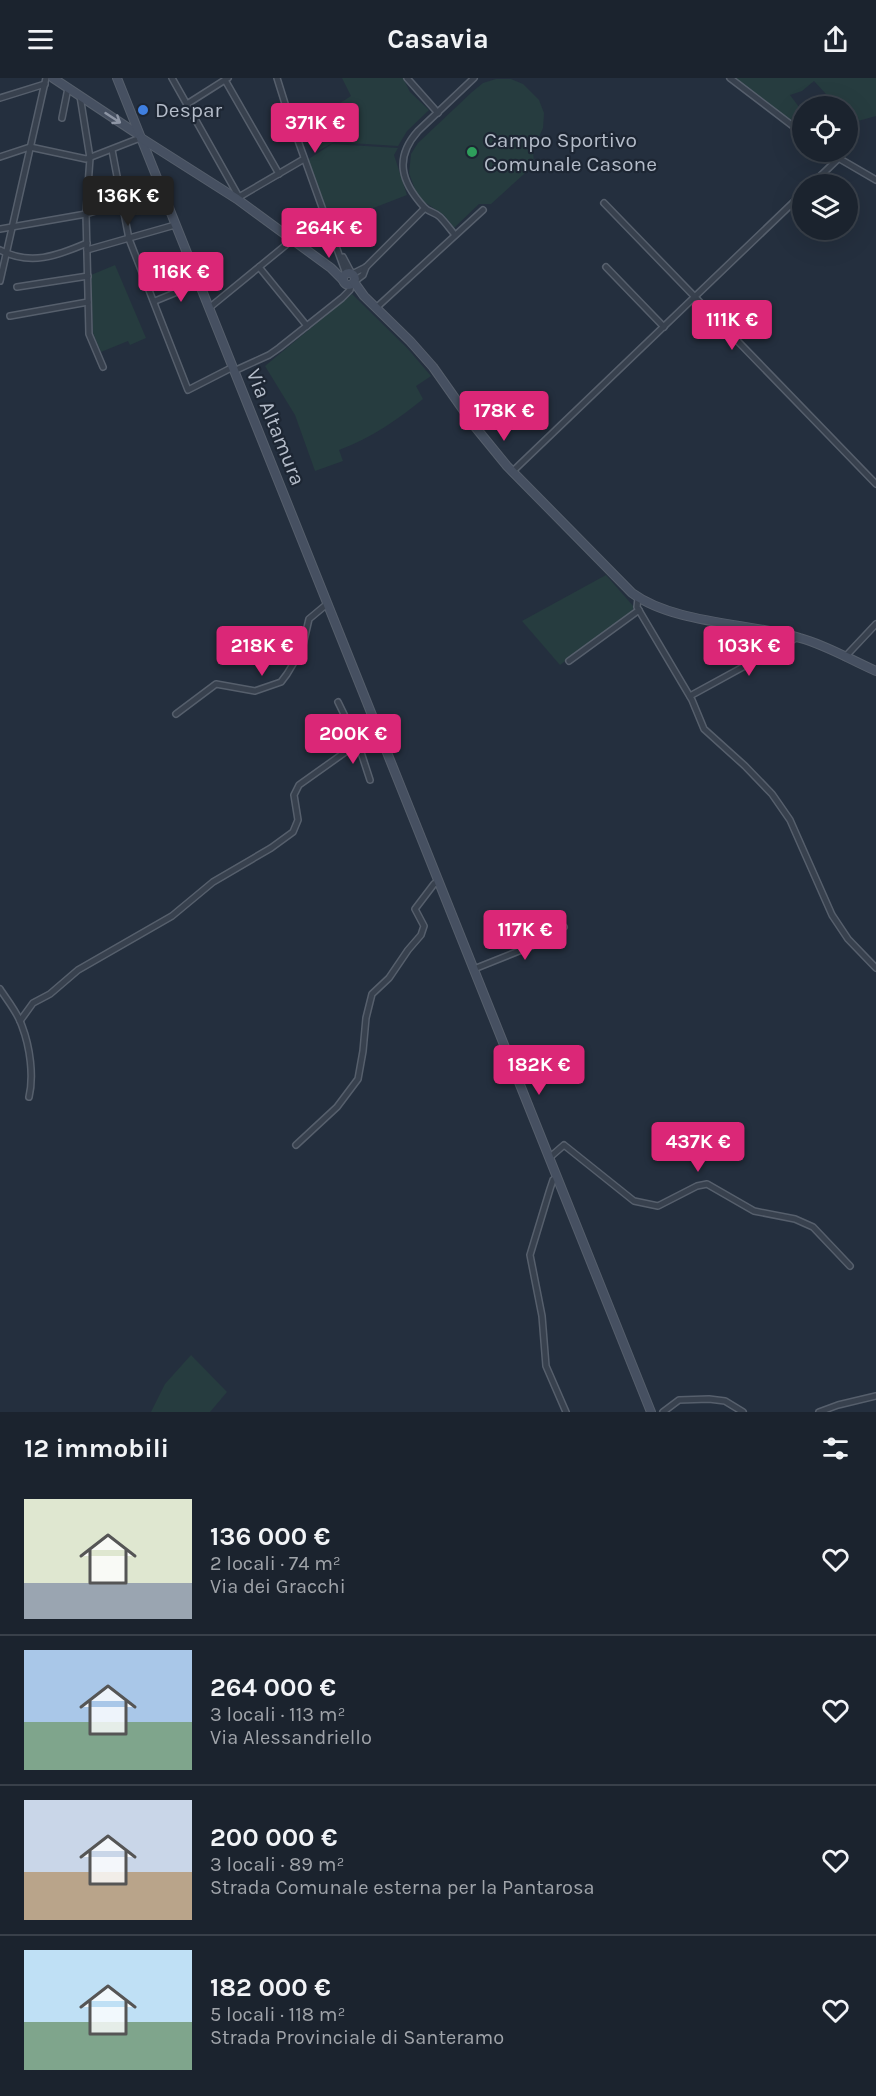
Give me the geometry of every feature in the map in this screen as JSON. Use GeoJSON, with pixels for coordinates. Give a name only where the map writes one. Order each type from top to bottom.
{"type":"FeatureCollection","features":[{"type":"Feature","properties":{"kind":"main road"},"geometry":{"type":"LineString","coordinates":[[52,78],[238,198],[349,280],[357,292],[377,307],[433,367],[481,435],[512,472],[638,598],[686,615],[798,637],[876,671]]}},
{"type":"Feature","properties":{"kind":"main road","name":"Via Altamura"},"geometry":{"type":"LineString","coordinates":[[117,78],[474,969],[484,985],[549,1158],[651,1412]]}},
{"type":"Feature","properties":{"kind":"street"},"geometry":{"type":"LineString","coordinates":[[172,78],[238,198],[304,159]]}},
{"type":"Feature","properties":{"kind":"street"},"geometry":{"type":"LineString","coordinates":[[277,78],[349,280]]}},
{"type":"Feature","properties":{"kind":"street"},"geometry":{"type":"LineString","coordinates":[[455,235],[438,215],[424,209],[408,184],[402,164],[403,155],[410,140],[474,78]]}},
{"type":"Feature","properties":{"kind":"street"},"geometry":{"type":"LineString","coordinates":[[730,78],[792,125]]}},
{"type":"Feature","properties":{"kind":"street"},"geometry":{"type":"LineString","coordinates":[[187,104],[224,79],[279,174]]}},
{"type":"Feature","properties":{"kind":"street"},"geometry":{"type":"LineString","coordinates":[[407,79],[438,113]]}},
{"type":"Feature","properties":{"kind":"street"},"geometry":{"type":"LineString","coordinates":[[0,98],[45,81]]}},
{"type":"Feature","properties":{"kind":"street"},"geometry":{"type":"LineString","coordinates":[[0,281],[45,81]]}},
{"type":"Feature","properties":{"kind":"street"},"geometry":{"type":"LineString","coordinates":[[62,118],[68,88]]}},
{"type":"Feature","properties":{"kind":"street"},"geometry":{"type":"LineString","coordinates":[[80,96],[90,158],[86,214],[89,334],[103,367]]}},
{"type":"Feature","properties":{"kind":"street"},"geometry":{"type":"LineString","coordinates":[[0,157],[30,147],[90,158],[139,136]]}},
{"type":"Feature","properties":{"kind":"street"},"geometry":{"type":"LineString","coordinates":[[112,150],[129,239],[188,390],[269,355],[307,326],[342,298],[349,280],[366,267],[424,209]]}},
{"type":"Feature","properties":{"kind":"street"},"geometry":{"type":"LineString","coordinates":[[822,174],[835,162]]}},
{"type":"Feature","properties":{"kind":"street"},"geometry":{"type":"LineString","coordinates":[[843,162],[876,180]]}},
{"type":"Feature","properties":{"kind":"street"},"geometry":{"type":"LineString","coordinates":[[1,227],[13,227],[86,214],[161,190]]}},
{"type":"Feature","properties":{"kind":"street"},"geometry":{"type":"LineString","coordinates":[[604,202],[876,484]]}},
{"type":"Feature","properties":{"kind":"street"},"geometry":{"type":"LineString","coordinates":[[512,472],[792,204]]}},
{"type":"Feature","properties":{"kind":"street"},"geometry":{"type":"LineString","coordinates":[[377,307],[483,210]]}},
{"type":"Feature","properties":{"kind":"street"},"geometry":{"type":"LineString","coordinates":[[209,308],[292,240],[302,225],[324,212]]}},
{"type":"Feature","properties":{"kind":"street"},"geometry":{"type":"LineString","coordinates":[[87,250],[175,225]]}},
{"type":"Feature","properties":{"kind":"street"},"geometry":{"type":"LineString","coordinates":[[0,250],[30,260],[50,257],[87,243]]}},
{"type":"Feature","properties":{"kind":"street"},"geometry":{"type":"LineString","coordinates":[[259,267],[307,326]]}},
{"type":"Feature","properties":{"kind":"street"},"geometry":{"type":"LineString","coordinates":[[606,267],[664,327]]}},
{"type":"Feature","properties":{"kind":"street"},"geometry":{"type":"LineString","coordinates":[[17,287],[88,276]]}},
{"type":"Feature","properties":{"kind":"street"},"geometry":{"type":"LineString","coordinates":[[155,301],[199,283]]}},
{"type":"Feature","properties":{"kind":"street"},"geometry":{"type":"LineString","coordinates":[[10,316],[88,302]]}},
{"type":"Feature","properties":{"kind":"street"},"geometry":{"type":"LineString","coordinates":[[638,598],[639,610],[690,696],[700,722],[708,733],[745,766],[782,806],[832,915],[848,939],[876,968]]}},
{"type":"Feature","properties":{"kind":"street"},"geometry":{"type":"LineString","coordinates":[[176,714],[216,684],[255,691],[280,682],[288,674],[302,649],[309,619],[327,604]]}},
{"type":"Feature","properties":{"kind":"street"},"geometry":{"type":"LineString","coordinates":[[569,662],[639,610]]}},
{"type":"Feature","properties":{"kind":"street"},"geometry":{"type":"LineString","coordinates":[[845,657],[876,624]]}},
{"type":"Feature","properties":{"kind":"street"},"geometry":{"type":"LineString","coordinates":[[690,696],[798,637]]}},
{"type":"Feature","properties":{"kind":"street"},"geometry":{"type":"LineString","coordinates":[[338,702],[358,743],[370,780]]}},
{"type":"Feature","properties":{"kind":"street"},"geometry":{"type":"LineString","coordinates":[[20,1021],[33,1003],[50,994],[78,970],[172,916],[201,890],[228,871],[293,832],[298,820],[294,795],[298,785],[358,743],[379,732]]}},
{"type":"Feature","properties":{"kind":"street"},"geometry":{"type":"LineString","coordinates":[[296,1145],[338,1107],[358,1079],[365,1024],[372,994],[390,978],[421,935],[424,926],[415,909],[434,884],[439,881]]}},
{"type":"Feature","properties":{"kind":"street"},"geometry":{"type":"LineString","coordinates":[[474,969],[539,943],[564,927]]}},
{"type":"Feature","properties":{"kind":"street"},"geometry":{"type":"LineString","coordinates":[[0,989],[20,1021],[25,1034],[31,1067],[32,1087],[29,1097]]}},
{"type":"Feature","properties":{"kind":"street"},"geometry":{"type":"LineString","coordinates":[[549,1158],[564,1145],[628,1197],[653,1207],[663,1205],[697,1186],[707,1185],[754,1211],[795,1219],[813,1227],[850,1266]]}},
{"type":"Feature","properties":{"kind":"street"},"geometry":{"type":"LineString","coordinates":[[557,1177],[553,1180],[530,1256],[542,1316],[546,1366],[566,1412]]}},
{"type":"Feature","properties":{"kind":"street"},"geometry":{"type":"LineString","coordinates":[[819,1412],[876,1396]]}},
{"type":"Feature","properties":{"kind":"street"},"geometry":{"type":"LineString","coordinates":[[663,1412],[679,1400],[709,1399],[725,1401],[743,1412]]}},
{"type":"Feature","properties":{"kind":"green space"},"geometry":{"type":"Polygon","coordinates":[[[342,78],[403,78],[410,92],[429,110],[407,131],[398,146],[334,142],[318,151],[324,133],[336,127],[331,114],[334,107],[351,96],[342,78]]]}},
{"type":"Feature","properties":{"kind":"green space"},"geometry":{"type":"Polygon","coordinates":[[[733,78],[876,78],[876,116],[858,121],[858,96],[828,96],[814,81],[802,91],[790,95],[792,98],[792,123],[733,78]]]}},
{"type":"Feature","properties":{"kind":"green space","name":"Campo Sportivo Comunale Casone"},"geometry":{"type":"Polygon","coordinates":[[[496,79],[511,79],[523,84],[539,100],[544,113],[543,128],[533,150],[534,165],[491,204],[479,204],[454,228],[444,215],[423,201],[416,192],[409,173],[411,154],[418,143],[472,92],[483,83],[496,79]]]}},
{"type":"Feature","properties":{"kind":"green space"},"geometry":{"type":"Polygon","coordinates":[[[332,144],[398,148],[394,155],[407,195],[332,224],[307,160],[332,144]]]}},
{"type":"Feature","properties":{"kind":"green space"},"geometry":{"type":"Polygon","coordinates":[[[115,265],[146,338],[130,345],[128,341],[101,352],[93,333],[91,275],[115,265]]]}},
{"type":"Feature","properties":{"kind":"green space"},"geometry":{"type":"Polygon","coordinates":[[[352,294],[408,349],[431,376],[416,386],[423,399],[383,428],[339,450],[343,461],[315,471],[295,415],[265,366],[352,294]]]}},
{"type":"Feature","properties":{"kind":"green space"},"geometry":{"type":"Polygon","coordinates":[[[606,575],[634,607],[632,611],[560,665],[522,621],[606,575]]]}},
{"type":"Feature","properties":{"kind":"green space"},"geometry":{"type":"Polygon","coordinates":[[[191,1355],[227,1392],[210,1412],[151,1412],[165,1384],[191,1355]]]}},
{"type":"Feature","properties":{"kind":"place","name":"Despar"},"geometry":{"type":"Point","coordinates":[143,110]}},
{"type":"Feature","properties":{"kind":"place","name":"Campo Sportivo Comunale Casone"},"geometry":{"type":"Point","coordinates":[472,152]}}]}
